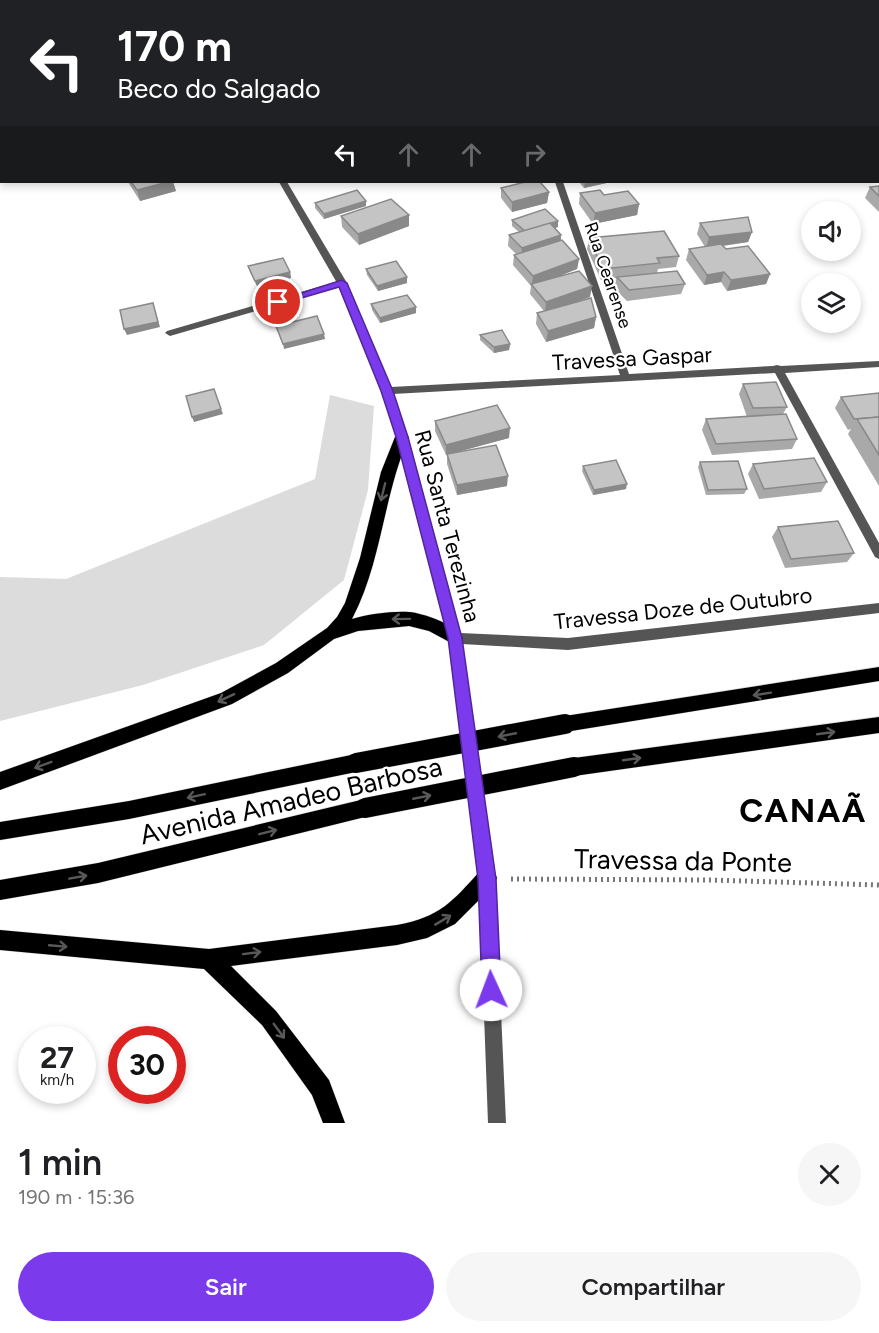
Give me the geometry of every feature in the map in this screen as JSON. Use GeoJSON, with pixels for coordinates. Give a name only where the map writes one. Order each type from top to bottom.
{"type":"FeatureCollection","features":[{"type":"Feature","properties":{"kind":"main road"},"geometry":{"type":"LineString","coordinates":[[0,781],[226,699],[282,668],[336,630],[350,608],[374,535],[388,471],[402,437]]}},
{"type":"Feature","properties":{"kind":"main road"},"geometry":{"type":"LineString","coordinates":[[329,634],[358,624],[409,619],[433,625],[455,638]]}},
{"type":"Feature","properties":{"kind":"main road","name":"Avenida Amadeo Barbosa"},"geometry":{"type":"LineString","coordinates":[[0,831],[129,810],[356,763],[565,724],[879,674]]}},
{"type":"Feature","properties":{"kind":"main road","name":"Avenida Amadeo Barbosa"},"geometry":{"type":"LineString","coordinates":[[0,890],[98,873],[364,808],[574,767],[870,726]]}},
{"type":"Feature","properties":{"kind":"main road"},"geometry":{"type":"LineString","coordinates":[[0,940],[209,959],[427,930],[454,914],[487,879]]}},
{"type":"Feature","properties":{"kind":"main road"},"geometry":{"type":"LineString","coordinates":[[209,959],[269,1018],[321,1089],[334,1123]]}},
{"type":"Feature","properties":{"kind":"street","name":"Rua Santa Terezinha"},"geometry":{"type":"LineString","coordinates":[[285,183],[342,283],[387,391],[402,437],[455,638],[487,879],[497,1123]]}},
{"type":"Feature","properties":{"kind":"street","name":"Rua Cearense"},"geometry":{"type":"LineString","coordinates":[[559,183],[626,379]]}},
{"type":"Feature","properties":{"kind":"street"},"geometry":{"type":"LineString","coordinates":[[170,333],[342,283]]}},
{"type":"Feature","properties":{"kind":"street","name":"Travessa Gaspar"},"geometry":{"type":"LineString","coordinates":[[387,391],[879,364]]}},
{"type":"Feature","properties":{"kind":"street"},"geometry":{"type":"LineString","coordinates":[[777,368],[879,554]]}},
{"type":"Feature","properties":{"kind":"street","name":"Travessa Doze de Outubro"},"geometry":{"type":"LineString","coordinates":[[455,638],[568,644],[879,608]]}},
{"type":"Feature","properties":{"kind":"path","name":"Travessa da Ponte"},"geometry":{"type":"LineString","coordinates":[[487,879],[710,879],[879,885]]}},
{"type":"Feature","properties":{"kind":"shaded area"},"geometry":{"type":"Polygon","coordinates":[[[330,395],[374,406],[368,490],[344,580],[264,645],[143,685],[0,721],[0,577],[66,579],[315,479],[330,395]]]}},
{"type":"Feature","properties":{"kind":"building"},"geometry":{"type":"Polygon","coordinates":[[[132,183],[164,183],[137,190],[132,183]]]}},
{"type":"Feature","properties":{"kind":"building"},"geometry":{"type":"Polygon","coordinates":[[[521,183],[541,183],[549,192],[512,202],[501,188],[521,183]]]}},
{"type":"Feature","properties":{"kind":"building"},"geometry":{"type":"Polygon","coordinates":[[[879,186],[879,196],[870,187],[879,186]]]}},
{"type":"Feature","properties":{"kind":"building"},"geometry":{"type":"Polygon","coordinates":[[[357,190],[366,201],[324,214],[315,203],[357,190]]]}},
{"type":"Feature","properties":{"kind":"building"},"geometry":{"type":"Polygon","coordinates":[[[600,190],[604,195],[628,191],[639,204],[595,213],[580,193],[600,190]]]}},
{"type":"Feature","properties":{"kind":"building"},"geometry":{"type":"Polygon","coordinates":[[[391,199],[409,215],[358,234],[341,216],[391,199]]]}},
{"type":"Feature","properties":{"kind":"building"},"geometry":{"type":"Polygon","coordinates":[[[545,209],[558,221],[525,231],[512,220],[545,209]]]}},
{"type":"Feature","properties":{"kind":"building"},"geometry":{"type":"Polygon","coordinates":[[[748,217],[752,232],[709,237],[700,223],[748,217]]]}},
{"type":"Feature","properties":{"kind":"building"},"geometry":{"type":"Polygon","coordinates":[[[550,223],[561,235],[522,248],[509,235],[550,223]]]}},
{"type":"Feature","properties":{"kind":"building"},"geometry":{"type":"Polygon","coordinates":[[[664,231],[679,256],[657,258],[660,263],[603,269],[589,238],[664,231]]]}},
{"type":"Feature","properties":{"kind":"building"},"geometry":{"type":"Polygon","coordinates":[[[562,240],[579,259],[533,276],[514,255],[562,240]]]}},
{"type":"Feature","properties":{"kind":"building"},"geometry":{"type":"Polygon","coordinates":[[[721,244],[726,249],[748,246],[770,274],[731,280],[724,272],[707,275],[689,249],[721,244]]]}},
{"type":"Feature","properties":{"kind":"building"},"geometry":{"type":"Polygon","coordinates":[[[283,258],[290,272],[255,281],[248,266],[283,258]]]}},
{"type":"Feature","properties":{"kind":"building"},"geometry":{"type":"Polygon","coordinates":[[[396,261],[407,277],[377,286],[366,269],[396,261]]]}},
{"type":"Feature","properties":{"kind":"building"},"geometry":{"type":"Polygon","coordinates":[[[579,271],[592,286],[546,302],[531,284],[579,271]]]}},
{"type":"Feature","properties":{"kind":"building"},"geometry":{"type":"Polygon","coordinates":[[[677,271],[685,284],[629,290],[617,277],[677,271]]]}},
{"type":"Feature","properties":{"kind":"building"},"geometry":{"type":"Polygon","coordinates":[[[407,295],[416,307],[380,318],[371,304],[407,295]]]}},
{"type":"Feature","properties":{"kind":"building"},"geometry":{"type":"Polygon","coordinates":[[[591,298],[596,317],[548,331],[537,313],[591,298]]]}},
{"type":"Feature","properties":{"kind":"building"},"geometry":{"type":"Polygon","coordinates":[[[153,303],[158,322],[124,329],[120,310],[153,303]]]}},
{"type":"Feature","properties":{"kind":"building"},"geometry":{"type":"Polygon","coordinates":[[[317,316],[324,334],[283,344],[276,326],[317,316]]]}},
{"type":"Feature","properties":{"kind":"building"},"geometry":{"type":"Polygon","coordinates":[[[502,330],[510,344],[494,347],[480,335],[502,330]]]}},
{"type":"Feature","properties":{"kind":"building"},"geometry":{"type":"Polygon","coordinates":[[[776,382],[787,407],[753,408],[743,384],[776,382]]]}},
{"type":"Feature","properties":{"kind":"building"},"geometry":{"type":"Polygon","coordinates":[[[214,389],[221,409],[192,417],[186,396],[214,389]]]}},
{"type":"Feature","properties":{"kind":"building"},"geometry":{"type":"Polygon","coordinates":[[[879,393],[879,417],[854,419],[841,397],[879,393]]]}},
{"type":"Feature","properties":{"kind":"building"},"geometry":{"type":"Polygon","coordinates":[[[497,405],[510,428],[446,445],[435,421],[497,405]]]}},
{"type":"Feature","properties":{"kind":"building"},"geometry":{"type":"Polygon","coordinates":[[[786,414],[797,439],[716,444],[706,419],[786,414]]]}},
{"type":"Feature","properties":{"kind":"building"},"geometry":{"type":"Polygon","coordinates":[[[879,417],[879,455],[857,419],[879,417]]]}},
{"type":"Feature","properties":{"kind":"building"},"geometry":{"type":"Polygon","coordinates":[[[496,445],[508,476],[457,485],[447,454],[496,445]]]}},
{"type":"Feature","properties":{"kind":"building"},"geometry":{"type":"Polygon","coordinates":[[[814,458],[827,482],[764,489],[753,464],[814,458]]]}},
{"type":"Feature","properties":{"kind":"building"},"geometry":{"type":"Polygon","coordinates":[[[616,460],[627,484],[594,490],[583,466],[616,460]]]}},
{"type":"Feature","properties":{"kind":"building"},"geometry":{"type":"Polygon","coordinates":[[[738,461],[747,489],[708,490],[700,462],[738,461]]]}},
{"type":"Feature","properties":{"kind":"building"},"geometry":{"type":"Polygon","coordinates":[[[838,521],[854,553],[791,559],[778,527],[838,521]]]}},
{"type":"Feature","properties":{"kind":"district","name":"CANAÃ"},"geometry":{"type":"Point","coordinates":[803,810]}},
{"type":"Feature","properties":{"kind":"route"},"geometry":{"type":"LineString","coordinates":[[278,302],[342,283],[387,391],[402,437],[455,638],[487,879],[491,990]]}}]}
